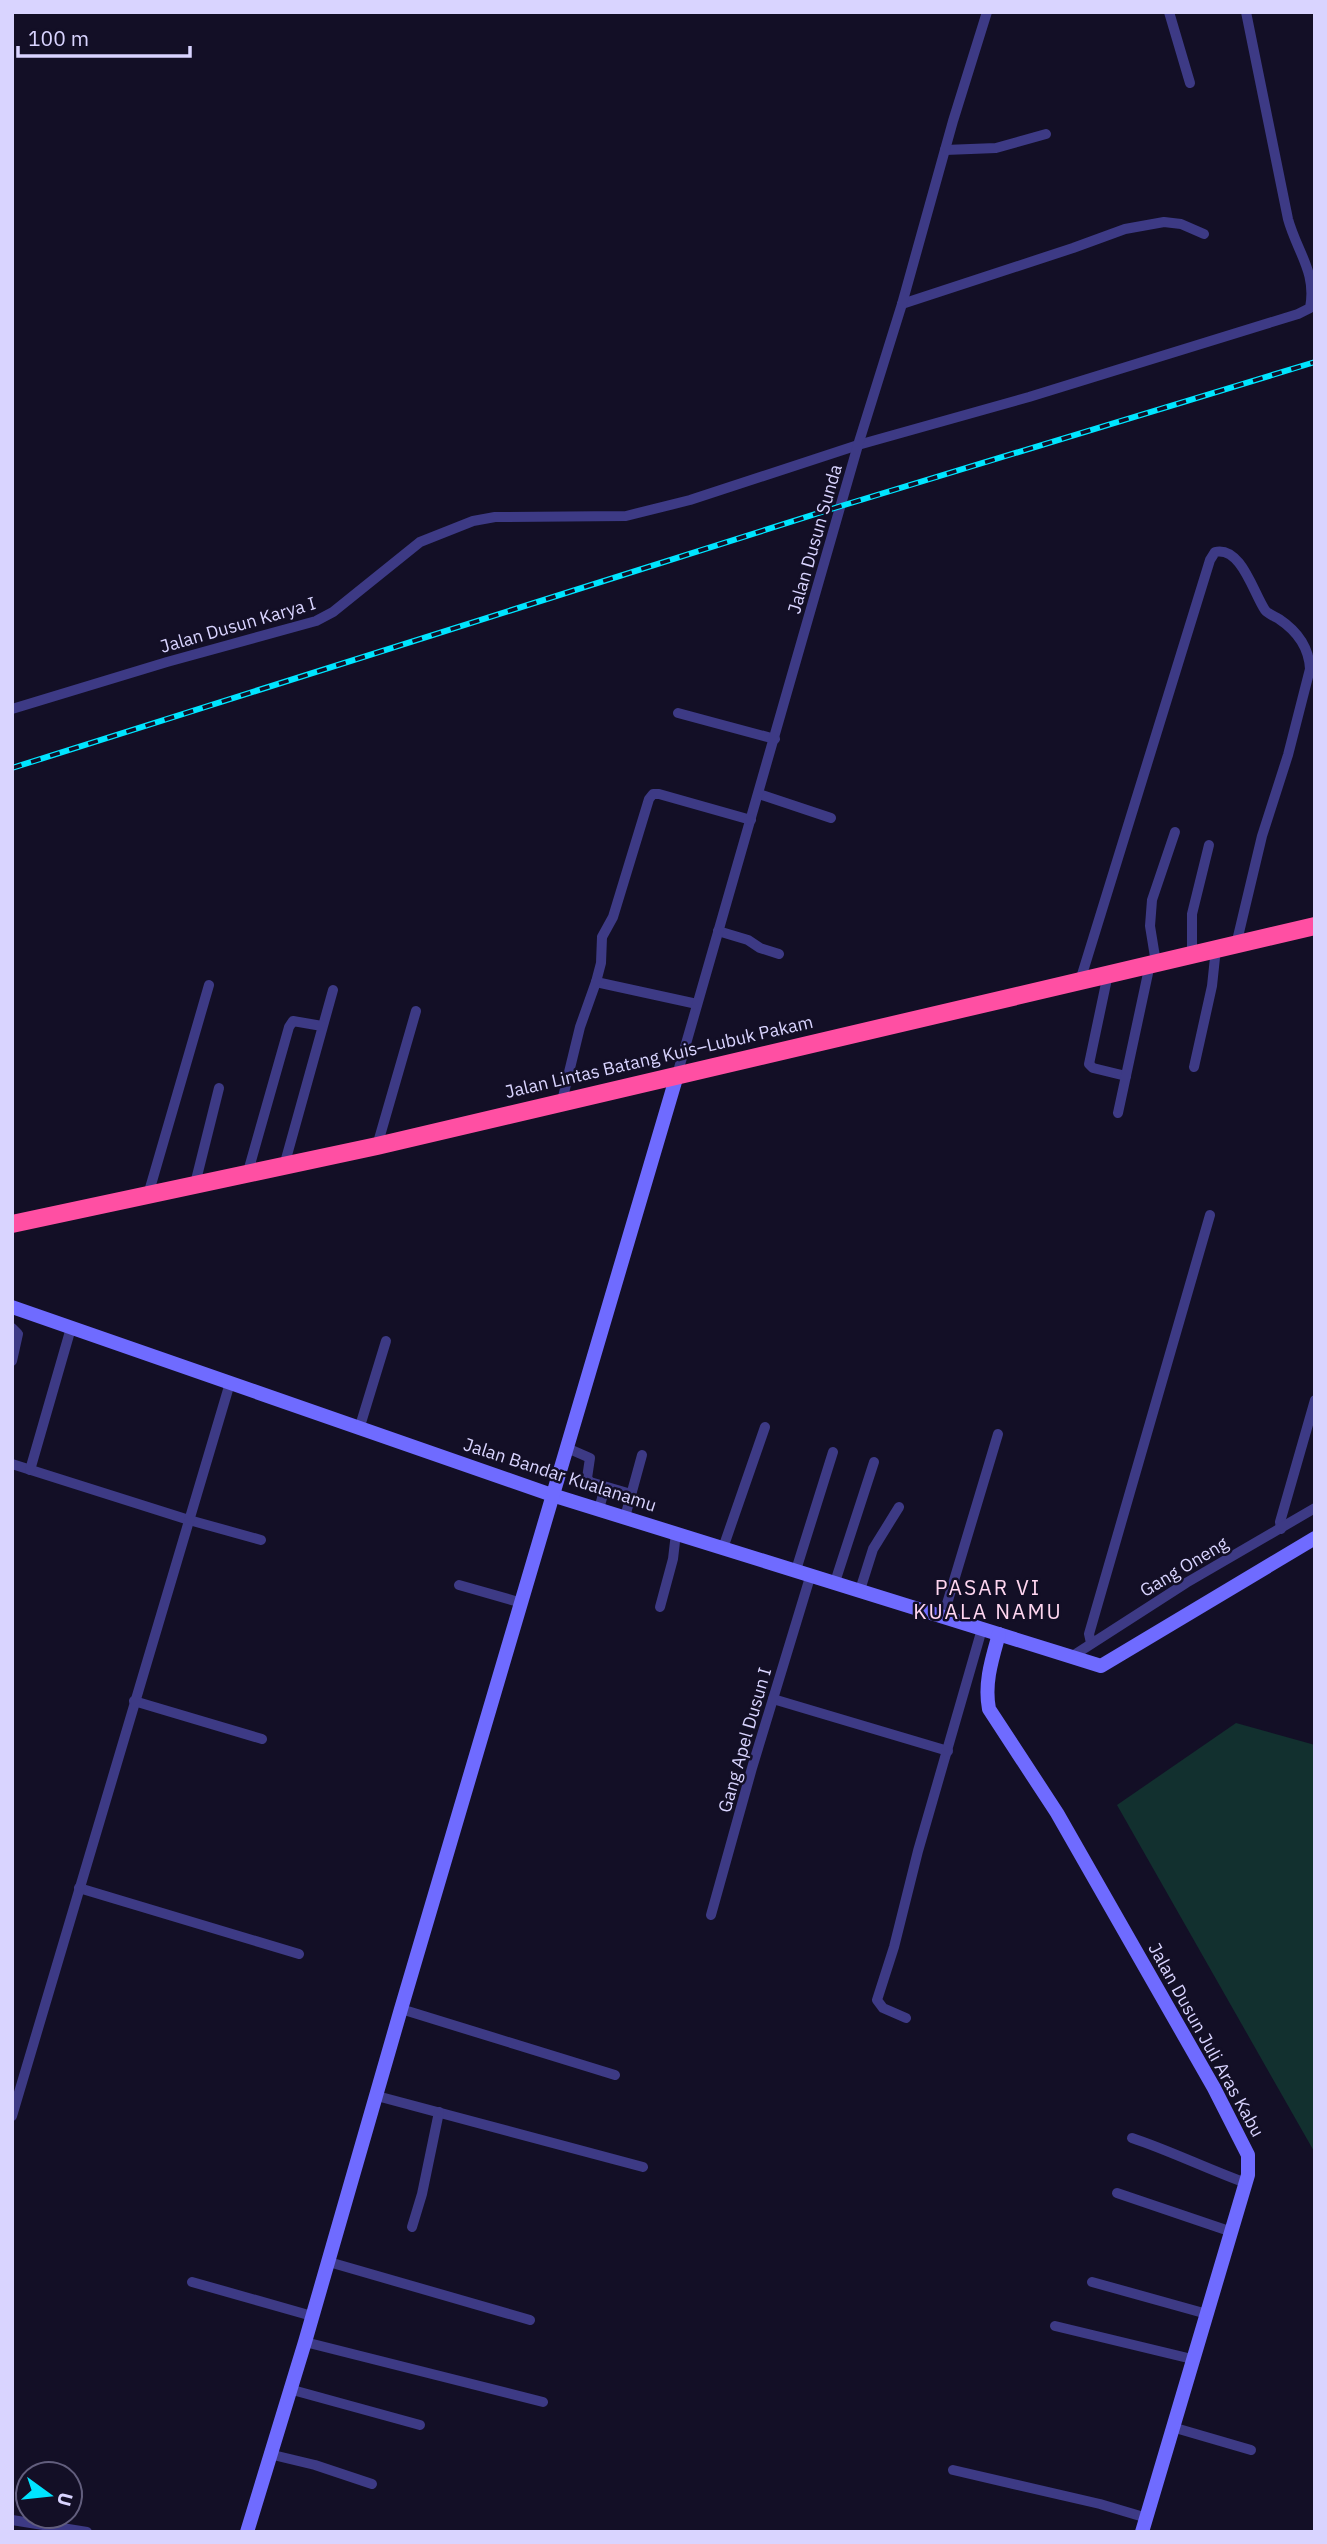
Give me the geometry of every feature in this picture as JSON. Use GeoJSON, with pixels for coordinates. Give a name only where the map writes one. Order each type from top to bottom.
{"type":"FeatureCollection","features":[{"type":"Feature","properties":{"kind":"highway","name":"Jalan Lintas Batang Kuis–Lubuk Pakam"},"geometry":{"type":"LineString","coordinates":[[12,1224],[377,1146],[1315,926]]}},
{"type":"Feature","properties":{"kind":"street","name":"Jalan Dusun Sunda"},"geometry":{"type":"LineString","coordinates":[[677,1075],[858,444],[902,304],[987,12]]}},
{"type":"Feature","properties":{"kind":"street"},"geometry":{"type":"LineString","coordinates":[[1170,12],[1190,83]]}},
{"type":"Feature","properties":{"kind":"street","name":"Jalan Dusun Karya I"},"geometry":{"type":"LineString","coordinates":[[12,709],[316,621],[333,612],[420,542],[473,521],[495,517],[626,516],[690,500],[858,444],[1029,397],[1310,308],[1311,273],[1294,241],[1287,219],[1246,12]]}},
{"type":"Feature","properties":{"kind":"street"},"geometry":{"type":"LineString","coordinates":[[945,150],[1010,145],[1046,134]]}},
{"type":"Feature","properties":{"kind":"street"},"geometry":{"type":"LineString","coordinates":[[902,304],[1125,229],[1164,222],[1181,224],[1204,234]]}},
{"type":"Feature","properties":{"kind":"street"},"geometry":{"type":"LineString","coordinates":[[1080,981],[1202,583],[1214,552],[1222,550],[1236,559],[1266,612],[1284,623],[1303,642],[1309,656],[1310,669],[1289,755],[1262,836],[1236,945]]}},
{"type":"Feature","properties":{"kind":"street"},"geometry":{"type":"LineString","coordinates":[[678,713],[775,739]]}},
{"type":"Feature","properties":{"kind":"street"},"geometry":{"type":"LineString","coordinates":[[562,1101],[580,1027],[601,963],[602,937],[613,916],[651,796],[659,794],[751,820]]}},
{"type":"Feature","properties":{"kind":"street"},"geometry":{"type":"LineString","coordinates":[[759,794],[831,818]]}},
{"type":"Feature","properties":{"kind":"street"},"geometry":{"type":"LineString","coordinates":[[1118,1113],[1153,963],[1150,926],[1152,900],[1175,832]]}},
{"type":"Feature","properties":{"kind":"street"},"geometry":{"type":"LineString","coordinates":[[1192,954],[1192,914],[1209,845]]}},
{"type":"Feature","properties":{"kind":"street"},"geometry":{"type":"LineString","coordinates":[[719,932],[748,940],[760,948],[779,954]]}},
{"type":"Feature","properties":{"kind":"street"},"geometry":{"type":"LineString","coordinates":[[1194,1067],[1212,986],[1216,948]]}},
{"type":"Feature","properties":{"kind":"street"},"geometry":{"type":"LineString","coordinates":[[1108,974],[1090,1064],[1093,1068],[1126,1076]]}},
{"type":"Feature","properties":{"kind":"street"},"geometry":{"type":"LineString","coordinates":[[596,982],[697,1003]]}},
{"type":"Feature","properties":{"kind":"street"},"geometry":{"type":"LineString","coordinates":[[148,1195],[208,985]]}},
{"type":"Feature","properties":{"kind":"street"},"geometry":{"type":"LineString","coordinates":[[284,1167],[333,990]]}},
{"type":"Feature","properties":{"kind":"street"},"geometry":{"type":"LineString","coordinates":[[377,1146],[416,1011]]}},
{"type":"Feature","properties":{"kind":"street"},"geometry":{"type":"LineString","coordinates":[[247,1175],[289,1027],[293,1021],[322,1026]]}},
{"type":"Feature","properties":{"kind":"street"},"geometry":{"type":"LineString","coordinates":[[247,2532],[313,2316],[677,1075]]}},
{"type":"Feature","properties":{"kind":"street"},"geometry":{"type":"LineString","coordinates":[[195,1184],[219,1088]]}},
{"type":"Feature","properties":{"kind":"street"},"geometry":{"type":"LineString","coordinates":[[1091,1643],[1089,1634],[1210,1215]]}},
{"type":"Feature","properties":{"kind":"street","name":"Jalan Bandar Kualanamu"},"geometry":{"type":"LineString","coordinates":[[12,1307],[552,1495],[1101,1666],[1315,1538]]}},
{"type":"Feature","properties":{"kind":"street"},"geometry":{"type":"LineString","coordinates":[[12,1328],[19,1338],[12,1360]]}},
{"type":"Feature","properties":{"kind":"street"},"geometry":{"type":"LineString","coordinates":[[30,1470],[71,1328]]}},
{"type":"Feature","properties":{"kind":"street"},"geometry":{"type":"LineString","coordinates":[[360,1426],[386,1341]]}},
{"type":"Feature","properties":{"kind":"street"},"geometry":{"type":"LineString","coordinates":[[12,2116],[230,1383]]}},
{"type":"Feature","properties":{"kind":"street"},"geometry":{"type":"LineString","coordinates":[[1281,1529],[1280,1522],[1315,1400]]}},
{"type":"Feature","properties":{"kind":"street"},"geometry":{"type":"LineString","coordinates":[[723,1548],[765,1427]]}},
{"type":"Feature","properties":{"kind":"street"},"geometry":{"type":"LineString","coordinates":[[943,1617],[998,1434]]}},
{"type":"Feature","properties":{"kind":"street"},"geometry":{"type":"LineString","coordinates":[[1303,1447],[1315,1441]]}},
{"type":"Feature","properties":{"kind":"street"},"geometry":{"type":"LineString","coordinates":[[566,1448],[590,1458],[587,1478],[590,1482],[631,1494]]}},
{"type":"Feature","properties":{"kind":"street"},"geometry":{"type":"LineString","coordinates":[[796,1570],[833,1452]]}},
{"type":"Feature","properties":{"kind":"street"},"geometry":{"type":"LineString","coordinates":[[625,1517],[642,1455]]}},
{"type":"Feature","properties":{"kind":"street"},"geometry":{"type":"LineString","coordinates":[[835,1582],[874,1462]]}},
{"type":"Feature","properties":{"kind":"street"},"geometry":{"type":"LineString","coordinates":[[12,1464],[189,1520],[261,1539]]}},
{"type":"Feature","properties":{"kind":"street"},"geometry":{"type":"LineString","coordinates":[[599,1509],[605,1487]]}},
{"type":"Feature","properties":{"kind":"street"},"geometry":{"type":"LineString","coordinates":[[860,1590],[873,1549],[898,1507]]}},
{"type":"Feature","properties":{"kind":"street","name":"Gang Oneng"},"geometry":{"type":"LineString","coordinates":[[1071,1657],[1186,1583],[1315,1508]]}},
{"type":"Feature","properties":{"kind":"street"},"geometry":{"type":"LineString","coordinates":[[660,1607],[673,1559],[676,1533]]}},
{"type":"Feature","properties":{"kind":"street","name":"Gang Apel Dusun I"},"geometry":{"type":"LineString","coordinates":[[711,1915],[811,1574]]}},
{"type":"Feature","properties":{"kind":"street"},"geometry":{"type":"LineString","coordinates":[[459,1585],[522,1603]]}},
{"type":"Feature","properties":{"kind":"street"},"geometry":{"type":"LineString","coordinates":[[906,2018],[883,2008],[877,2000],[982,1629]]}},
{"type":"Feature","properties":{"kind":"street","name":"Jalan Dusun Juli Aras Kabu"},"geometry":{"type":"LineString","coordinates":[[999,1634],[986,1695],[989,1709],[1057,1813],[1214,2088],[1248,2155],[1249,2166],[1232,2232],[1144,2525]]}},
{"type":"Feature","properties":{"kind":"street"},"geometry":{"type":"LineString","coordinates":[[972,1669],[989,1674]]}},
{"type":"Feature","properties":{"kind":"street"},"geometry":{"type":"LineString","coordinates":[[773,1699],[948,1751]]}},
{"type":"Feature","properties":{"kind":"street"},"geometry":{"type":"LineString","coordinates":[[134,1701],[262,1739]]}},
{"type":"Feature","properties":{"kind":"street"},"geometry":{"type":"LineString","coordinates":[[79,1888],[299,1954]]}},
{"type":"Feature","properties":{"kind":"street"},"geometry":{"type":"LineString","coordinates":[[401,2009],[615,2075]]}},
{"type":"Feature","properties":{"kind":"street"},"geometry":{"type":"LineString","coordinates":[[377,2095],[643,2167]]}},
{"type":"Feature","properties":{"kind":"street"},"geometry":{"type":"LineString","coordinates":[[412,2227],[422,2194],[439,2112]]}},
{"type":"Feature","properties":{"kind":"street"},"geometry":{"type":"LineString","coordinates":[[1132,2138],[1245,2183]]}},
{"type":"Feature","properties":{"kind":"street"},"geometry":{"type":"LineString","coordinates":[[1117,2193],[1232,2232]]}},
{"type":"Feature","properties":{"kind":"street"},"geometry":{"type":"LineString","coordinates":[[328,2262],[530,2320]]}},
{"type":"Feature","properties":{"kind":"street"},"geometry":{"type":"LineString","coordinates":[[192,2282],[313,2316]]}},
{"type":"Feature","properties":{"kind":"street"},"geometry":{"type":"LineString","coordinates":[[1092,2282],[1207,2314]]}},
{"type":"Feature","properties":{"kind":"street"},"geometry":{"type":"LineString","coordinates":[[1055,2326],[1192,2359]]}},
{"type":"Feature","properties":{"kind":"street"},"geometry":{"type":"LineString","coordinates":[[305,2342],[542,2402]]}},
{"type":"Feature","properties":{"kind":"street"},"geometry":{"type":"LineString","coordinates":[[289,2389],[420,2425]]}},
{"type":"Feature","properties":{"kind":"street"},"geometry":{"type":"LineString","coordinates":[[1172,2427],[1251,2450]]}},
{"type":"Feature","properties":{"kind":"street"},"geometry":{"type":"LineString","coordinates":[[269,2454],[335,2471],[372,2484]]}},
{"type":"Feature","properties":{"kind":"street"},"geometry":{"type":"LineString","coordinates":[[953,2470],[1100,2504],[1144,2525]]}},
{"type":"Feature","properties":{"kind":"street"},"geometry":{"type":"LineString","coordinates":[[12,2520],[88,2532]]}},
{"type":"Feature","properties":{"kind":"green space"},"geometry":{"type":"Polygon","coordinates":[[[1236,1723],[1315,1745],[1315,2153],[1117,1805],[1236,1723]]]}},
{"type":"Feature","properties":{"kind":"railway"},"geometry":{"type":"LineString","coordinates":[[12,768],[841,506],[1315,362]]}},
{"type":"Feature","properties":{"kind":"district","name":"PASAR VI KUALA NAMU"},"geometry":{"type":"Point","coordinates":[988,1600]}}]}
